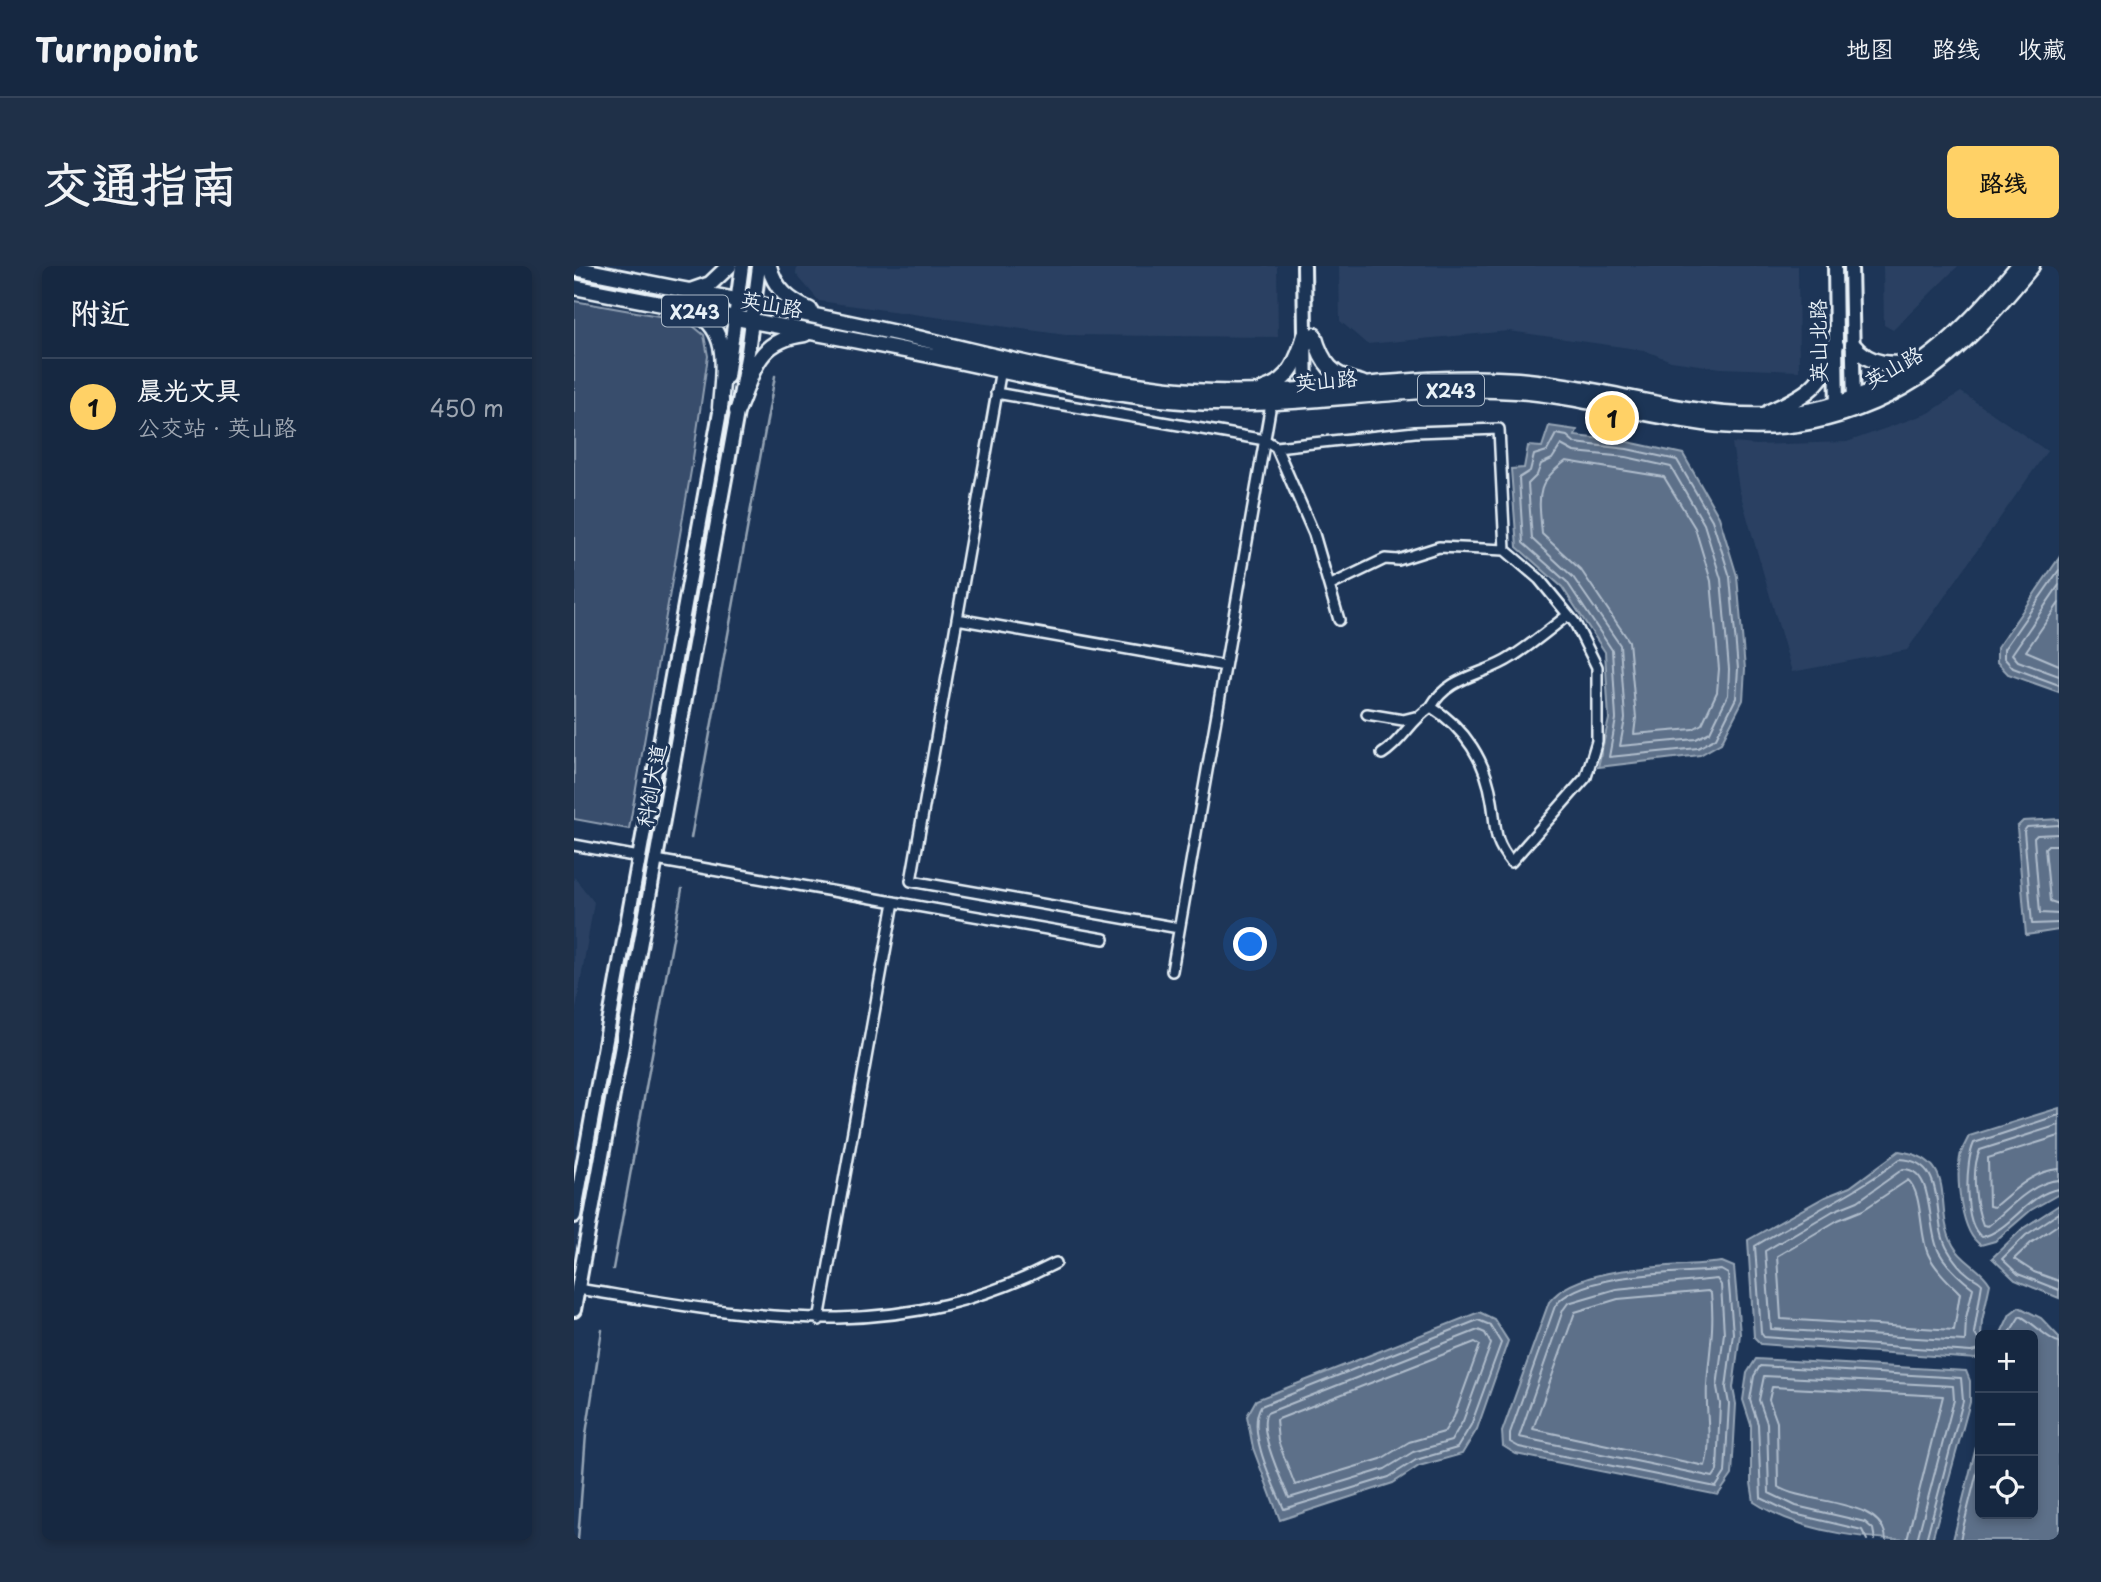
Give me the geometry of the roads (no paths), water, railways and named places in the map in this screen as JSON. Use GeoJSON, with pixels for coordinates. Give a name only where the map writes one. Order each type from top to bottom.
{"type":"FeatureCollection","features":[{"type":"Feature","properties":{"kind":"main road"},"geometry":{"type":"LineString","coordinates":[[688,291],[710,284],[729,266]]}},
{"type":"Feature","properties":{"kind":"main road","name":"科创大道"},"geometry":{"type":"LineString","coordinates":[[574,1216],[736,318],[742,266]]}},
{"type":"Feature","properties":{"kind":"main road","name":"科创大道"},"geometry":{"type":"LineString","coordinates":[[574,1310],[753,321],[759,266]]}},
{"type":"Feature","properties":{"kind":"main road"},"geometry":{"type":"LineString","coordinates":[[769,266],[775,283],[785,296],[831,319]]}},
{"type":"Feature","properties":{"kind":"main road"},"geometry":{"type":"LineString","coordinates":[[1304,266],[1310,396]]}},
{"type":"Feature","properties":{"kind":"main road"},"geometry":{"type":"LineString","coordinates":[[1248,393],[1269,388],[1287,376],[1295,365],[1309,335],[1312,266]]}},
{"type":"Feature","properties":{"kind":"main road","name":"英山北路"},"geometry":{"type":"LineString","coordinates":[[1835,266],[1837,410]]}},
{"type":"Feature","properties":{"kind":"main road","name":"英山北路"},"geometry":{"type":"LineString","coordinates":[[1851,266],[1854,404]]}},
{"type":"Feature","properties":{"kind":"main road","name":"英山路"},"geometry":{"type":"LineString","coordinates":[[1854,404],[1924,362],[1969,324],[2018,266]]}},
{"type":"Feature","properties":{"kind":"main road","name":"英山路"},"geometry":{"type":"LineString","coordinates":[[574,268],[831,319],[1115,381],[1191,391],[1310,396],[1484,390],[1563,397],[1729,427],[1790,426],[1905,387],[1955,352],[1977,332],[2032,266]]}},
{"type":"Feature","properties":{"kind":"main road","name":"英山路"},"geometry":{"type":"LineString","coordinates":[[574,287],[1161,399],[1271,404],[1377,384],[1455,379],[1514,380],[1565,385],[1700,412],[1759,416],[1837,410]]}},
{"type":"Feature","properties":{"kind":"main road"},"geometry":{"type":"LineString","coordinates":[[692,311],[712,325],[722,345],[720,408]]}},
{"type":"Feature","properties":{"kind":"main road"},"geometry":{"type":"LineString","coordinates":[[737,411],[766,348],[783,338],[817,332]]}},
{"type":"Feature","properties":{"kind":"main road"},"geometry":{"type":"LineString","coordinates":[[1309,335],[1332,372],[1349,380],[1377,384]]}},
{"type":"Feature","properties":{"kind":"main road"},"geometry":{"type":"LineString","coordinates":[[1759,416],[1796,400],[1817,385],[1826,373],[1836,345]]}},
{"type":"Feature","properties":{"kind":"main road"},"geometry":{"type":"LineString","coordinates":[[1853,345],[1866,357],[1883,365],[1924,362]]}},
{"type":"Feature","properties":{"kind":"street"},"geometry":{"type":"LineString","coordinates":[[1001,369],[911,881],[1179,928]]}},
{"type":"Feature","properties":{"kind":"street"},"geometry":{"type":"LineString","coordinates":[[996,393],[1265,440],[1276,447],[1314,534],[1339,620]]}},
{"type":"Feature","properties":{"kind":"street"},"geometry":{"type":"LineString","coordinates":[[1172,971],[1271,404]]}},
{"type":"Feature","properties":{"kind":"street"},"geometry":{"type":"LineString","coordinates":[[1276,447],[1415,432],[1499,429],[1505,550]]}},
{"type":"Feature","properties":{"kind":"street"},"geometry":{"type":"LineString","coordinates":[[1331,585],[1385,559],[1398,559],[1440,547],[1505,550],[1539,579],[1568,615],[1597,667],[1597,741],[1586,777],[1511,862],[1497,844],[1492,799],[1482,768],[1462,730],[1431,707]]}},
{"type":"Feature","properties":{"kind":"street"},"geometry":{"type":"LineString","coordinates":[[1367,714],[1403,720],[1415,717],[1431,707],[1440,691],[1474,672],[1510,659],[1568,615]]}},
{"type":"Feature","properties":{"kind":"street"},"geometry":{"type":"LineString","coordinates":[[957,619],[1225,666]]}},
{"type":"Feature","properties":{"kind":"street"},"geometry":{"type":"LineString","coordinates":[[1382,754],[1399,743],[1415,717]]}},
{"type":"Feature","properties":{"kind":"street"},"geometry":{"type":"LineString","coordinates":[[574,845],[639,857]]}},
{"type":"Feature","properties":{"kind":"street"},"geometry":{"type":"LineString","coordinates":[[656,860],[1104,939]]}},
{"type":"Feature","properties":{"kind":"street"},"geometry":{"type":"LineString","coordinates":[[819,1320],[894,902]]}},
{"type":"Feature","properties":{"kind":"street"},"geometry":{"type":"LineString","coordinates":[[578,1289],[819,1320],[893,1316],[989,1294],[1056,1263]]}},
{"type":"Feature","properties":{"kind":"water"},"geometry":{"type":"Polygon","coordinates":[[[1549,426],[1577,430],[1575,436],[1628,442],[1683,454],[1719,517],[1737,576],[1745,669],[1743,700],[1721,743],[1700,755],[1598,767],[1609,719],[1605,652],[1562,587],[1517,547],[1511,469],[1524,468],[1528,446],[1542,447],[1549,426]]]}},
{"type":"Feature","properties":{"kind":"water"},"geometry":{"type":"Polygon","coordinates":[[[2059,558],[2059,692],[2008,674],[1997,662],[1997,648],[2059,558]]]}},
{"type":"Feature","properties":{"kind":"water"},"geometry":{"type":"Polygon","coordinates":[[[2059,819],[2059,930],[2026,935],[2017,827],[2023,821],[2059,819]]]}},
{"type":"Feature","properties":{"kind":"water"},"geometry":{"type":"Polygon","coordinates":[[[2059,1108],[2059,1194],[2031,1210],[1995,1241],[1981,1245],[1969,1230],[1960,1192],[1960,1157],[1969,1136],[2059,1108]]]}},
{"type":"Feature","properties":{"kind":"water"},"geometry":{"type":"Polygon","coordinates":[[[1899,1151],[1918,1156],[1931,1164],[1938,1174],[1947,1230],[1953,1245],[1990,1284],[1981,1330],[1975,1330],[1975,1359],[1761,1344],[1754,1337],[1748,1240],[1825,1197],[1850,1187],[1899,1151]]]}},
{"type":"Feature","properties":{"kind":"water"},"geometry":{"type":"Polygon","coordinates":[[[2059,1205],[2059,1298],[2015,1280],[1992,1258],[2022,1229],[2059,1205]]]}},
{"type":"Feature","properties":{"kind":"water"},"geometry":{"type":"Polygon","coordinates":[[[1722,1262],[1734,1267],[1740,1334],[1733,1388],[1736,1404],[1732,1475],[1718,1495],[1516,1454],[1503,1446],[1502,1432],[1549,1302],[1563,1289],[1605,1274],[1722,1262]]]}},
{"type":"Feature","properties":{"kind":"water"},"geometry":{"type":"Polygon","coordinates":[[[2019,1307],[2041,1318],[2059,1337],[2059,1540],[1953,1540],[1975,1451],[1975,1519],[2038,1519],[2038,1330],[2002,1330],[2010,1314],[2019,1307]]]}},
{"type":"Feature","properties":{"kind":"water"},"geometry":{"type":"Polygon","coordinates":[[[1479,1312],[1494,1319],[1508,1341],[1477,1429],[1462,1454],[1419,1466],[1393,1483],[1280,1520],[1253,1448],[1247,1416],[1256,1400],[1479,1312]]]}},
{"type":"Feature","properties":{"kind":"water"},"geometry":{"type":"Polygon","coordinates":[[[1756,1359],[1966,1371],[1970,1381],[1970,1402],[1932,1540],[1863,1537],[1817,1529],[1774,1513],[1754,1502],[1751,1483],[1751,1425],[1743,1400],[1747,1373],[1756,1359]]]}},
{"type":"Feature","properties":{"kind":"waterway"},"geometry":{"type":"LineString","coordinates":[[691,838],[775,376]]}},
{"type":"Feature","properties":{"kind":"waterway"},"geometry":{"type":"LineString","coordinates":[[613,1269],[682,889]]}},
{"type":"Feature","properties":{"kind":"waterway"},"geometry":{"type":"LineString","coordinates":[[578,1540],[586,1434],[602,1330]]}},
{"type":"Feature","properties":{"kind":"place","name":"晨光文具"},"geometry":{"type":"Point","coordinates":[1612,418]}}]}
